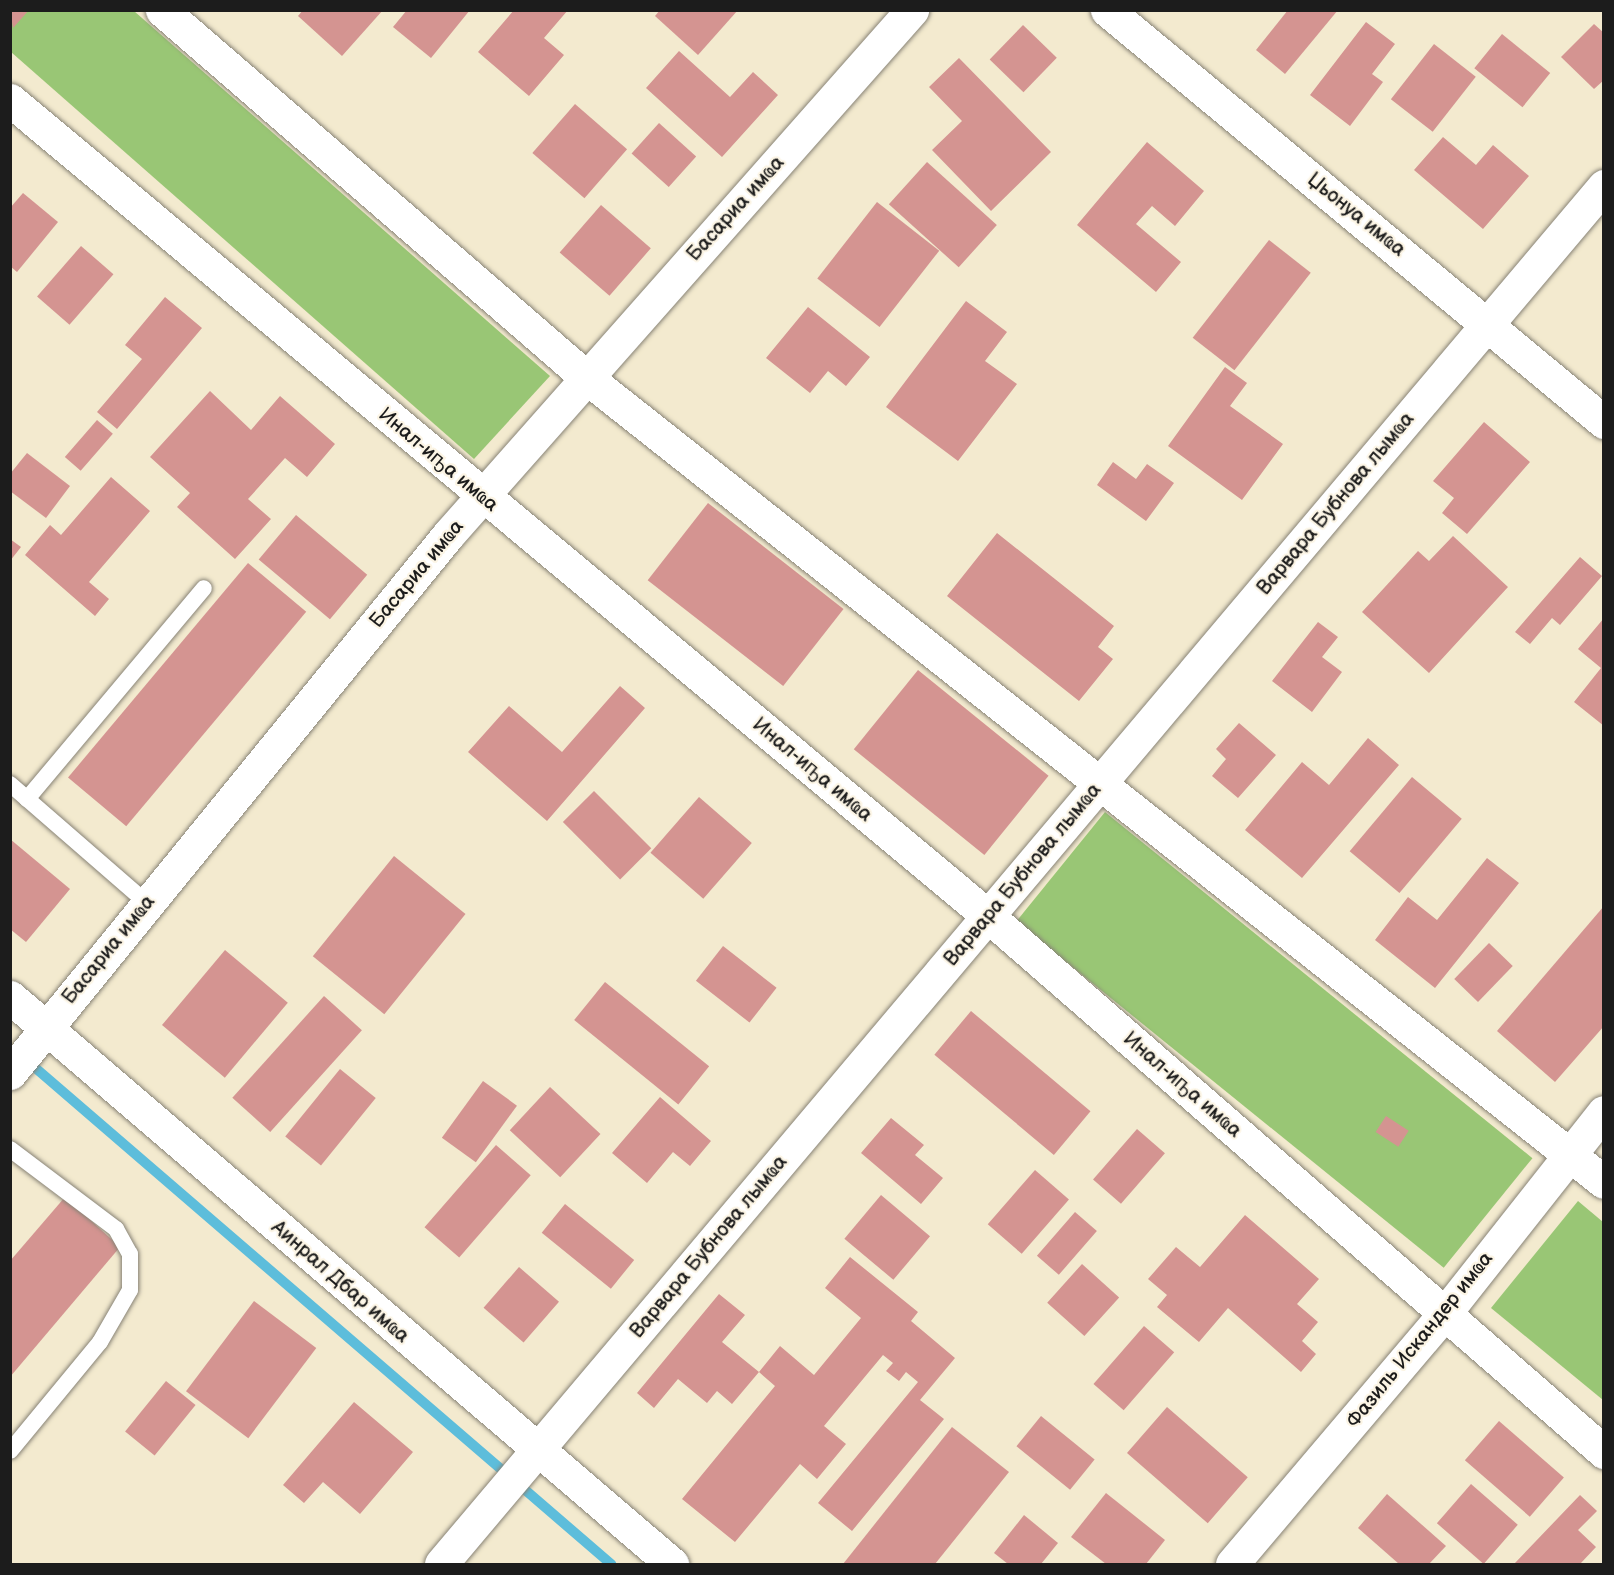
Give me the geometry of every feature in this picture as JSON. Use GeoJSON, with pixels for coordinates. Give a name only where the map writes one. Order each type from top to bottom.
{"type":"FeatureCollection","features":[{"type":"Feature","properties":{"kind":"street"},"geometry":{"type":"LineString","coordinates":[[162,10],[587,378],[1604,1182]]}},
{"type":"Feature","properties":{"kind":"street","name":"Басариа имҩа"},"geometry":{"type":"LineString","coordinates":[[10,1073],[481,497],[912,10]]}},
{"type":"Feature","properties":{"kind":"street","name":"Џьонуа имҩа"},"geometry":{"type":"LineString","coordinates":[[1107,10],[1488,323],[1604,422]]}},
{"type":"Feature","properties":{"kind":"street","name":"Инал-иҧа имҩа"},"geometry":{"type":"LineString","coordinates":[[10,100],[481,497],[988,916],[1604,1452]]}},
{"type":"Feature","properties":{"kind":"street","name":"Варвара Бубнова лымҩа"},"geometry":{"type":"LineString","coordinates":[[441,1564],[1604,186]]}},
{"type":"Feature","properties":{"kind":"street","name":"Аинрал Дбар имҩа"},"geometry":{"type":"LineString","coordinates":[[10,997],[47,1026],[536,1452],[672,1564]]}},
{"type":"Feature","properties":{"kind":"street","name":"Фазиль Искандер имҩа"},"geometry":{"type":"LineString","coordinates":[[1232,1564],[1445,1313],[1604,1112]]}},
{"type":"Feature","properties":{"kind":"lane"},"geometry":{"type":"LineString","coordinates":[[27,799],[204,588]]}},
{"type":"Feature","properties":{"kind":"lane"},"geometry":{"type":"LineString","coordinates":[[10,784],[147,903]]}},
{"type":"Feature","properties":{"kind":"lane"},"geometry":{"type":"LineString","coordinates":[[10,1149],[116,1229],[130,1254],[130,1290],[100,1342],[10,1451]]}},
{"type":"Feature","properties":{"kind":"green space"},"geometry":{"type":"Polygon","coordinates":[[[11,11],[134,11],[550,376],[474,459],[11,52],[11,11]]]}},
{"type":"Feature","properties":{"kind":"green space"},"geometry":{"type":"Polygon","coordinates":[[[1105,812],[1532,1158],[1444,1268],[1016,922],[1105,812]]]}},
{"type":"Feature","properties":{"kind":"green space"},"geometry":{"type":"Polygon","coordinates":[[[1578,1201],[1603,1222],[1603,1400],[1491,1308],[1578,1201]]]}},
{"type":"Feature","properties":{"kind":"building"},"geometry":{"type":"Polygon","coordinates":[[[10,10],[29,10],[13,28],[10,10]]]}},
{"type":"Feature","properties":{"kind":"building"},"geometry":{"type":"Polygon","coordinates":[[[303,10],[383,10],[342,56],[298,16],[303,10]]]}},
{"type":"Feature","properties":{"kind":"building"},"geometry":{"type":"Polygon","coordinates":[[[407,10],[470,10],[431,58],[393,27],[407,10]]]}},
{"type":"Feature","properties":{"kind":"building"},"geometry":{"type":"Polygon","coordinates":[[[514,10],[568,10],[544,38],[564,55],[529,96],[478,52],[514,10]]]}},
{"type":"Feature","properties":{"kind":"building"},"geometry":{"type":"Polygon","coordinates":[[[660,10],[738,10],[698,55],[655,16],[660,10]]]}},
{"type":"Feature","properties":{"kind":"building"},"geometry":{"type":"Polygon","coordinates":[[[1288,10],[1338,10],[1285,74],[1256,50],[1288,10]]]}},
{"type":"Feature","properties":{"kind":"building"},"geometry":{"type":"Polygon","coordinates":[[[1366,22],[1395,44],[1372,74],[1383,82],[1350,126],[1310,95],[1366,22]]]}},
{"type":"Feature","properties":{"kind":"building"},"geometry":{"type":"Polygon","coordinates":[[[1594,24],[1604,33],[1604,80],[1594,89],[1561,57],[1594,24]]]}},
{"type":"Feature","properties":{"kind":"building"},"geometry":{"type":"Polygon","coordinates":[[[1023,25],[1057,58],[1023,92],[990,60],[1023,25]]]}},
{"type":"Feature","properties":{"kind":"building"},"geometry":{"type":"Polygon","coordinates":[[[1502,34],[1550,73],[1522,107],[1474,68],[1502,34]]]}},
{"type":"Feature","properties":{"kind":"building"},"geometry":{"type":"Polygon","coordinates":[[[1434,44],[1476,77],[1433,132],[1391,99],[1434,44]]]}},
{"type":"Feature","properties":{"kind":"building"},"geometry":{"type":"Polygon","coordinates":[[[679,51],[730,97],[753,72],[778,95],[722,157],[646,88],[679,51]]]}},
{"type":"Feature","properties":{"kind":"building"},"geometry":{"type":"Polygon","coordinates":[[[959,58],[1051,152],[991,211],[932,150],[962,121],[929,87],[959,58]]]}},
{"type":"Feature","properties":{"kind":"building"},"geometry":{"type":"Polygon","coordinates":[[[575,104],[627,149],[584,198],[532,153],[575,104]]]}},
{"type":"Feature","properties":{"kind":"building"},"geometry":{"type":"Polygon","coordinates":[[[659,123],[696,156],[669,187],[632,153],[659,123]]]}},
{"type":"Feature","properties":{"kind":"building"},"geometry":{"type":"Polygon","coordinates":[[[1443,137],[1476,165],[1493,145],[1529,176],[1483,229],[1414,170],[1443,137]]]}},
{"type":"Feature","properties":{"kind":"building"},"geometry":{"type":"Polygon","coordinates":[[[1147,142],[1204,191],[1175,226],[1152,206],[1136,224],[1181,262],[1156,292],[1077,225],[1147,142]]]}},
{"type":"Feature","properties":{"kind":"building"},"geometry":{"type":"Polygon","coordinates":[[[927,162],[997,225],[959,267],[889,204],[927,162]]]}},
{"type":"Feature","properties":{"kind":"building"},"geometry":{"type":"Polygon","coordinates":[[[23,193],[58,222],[17,272],[10,266],[10,208],[23,193]]]}},
{"type":"Feature","properties":{"kind":"building"},"geometry":{"type":"Polygon","coordinates":[[[877,202],[939,251],[880,327],[817,278],[877,202]]]}},
{"type":"Feature","properties":{"kind":"building"},"geometry":{"type":"Polygon","coordinates":[[[601,205],[651,248],[609,296],[560,253],[601,205]]]}},
{"type":"Feature","properties":{"kind":"building"},"geometry":{"type":"Polygon","coordinates":[[[1269,240],[1311,273],[1234,370],[1193,338],[1269,240]]]}},
{"type":"Feature","properties":{"kind":"building"},"geometry":{"type":"Polygon","coordinates":[[[81,246],[113,274],[69,325],[37,297],[81,246]]]}},
{"type":"Feature","properties":{"kind":"building"},"geometry":{"type":"Polygon","coordinates":[[[165,297],[202,328],[117,429],[97,412],[142,359],[125,345],[165,297]]]}},
{"type":"Feature","properties":{"kind":"building"},"geometry":{"type":"Polygon","coordinates":[[[966,301],[1007,332],[985,361],[1017,384],[958,461],[886,407],[966,301]]]}},
{"type":"Feature","properties":{"kind":"building"},"geometry":{"type":"Polygon","coordinates":[[[808,307],[870,357],[846,386],[828,371],[810,393],[766,358],[808,307]]]}},
{"type":"Feature","properties":{"kind":"building"},"geometry":{"type":"Polygon","coordinates":[[[1225,367],[1247,383],[1230,406],[1283,444],[1242,500],[1168,446],[1225,367]]]}},
{"type":"Feature","properties":{"kind":"building"},"geometry":{"type":"Polygon","coordinates":[[[210,391],[251,430],[280,396],[335,444],[307,477],[285,458],[248,499],[271,519],[235,559],[177,507],[190,493],[150,457],[210,391]]]}},
{"type":"Feature","properties":{"kind":"building"},"geometry":{"type":"Polygon","coordinates":[[[97,420],[113,434],[81,471],[65,457],[97,420]]]}},
{"type":"Feature","properties":{"kind":"building"},"geometry":{"type":"Polygon","coordinates":[[[1484,422],[1530,462],[1467,534],[1442,513],[1454,498],[1433,481],[1484,422]]]}},
{"type":"Feature","properties":{"kind":"building"},"geometry":{"type":"Polygon","coordinates":[[[27,453],[70,486],[46,518],[10,491],[10,474],[27,453]]]}},
{"type":"Feature","properties":{"kind":"building"},"geometry":{"type":"Polygon","coordinates":[[[1113,462],[1136,479],[1147,464],[1174,483],[1146,521],[1097,485],[1113,462]]]}},
{"type":"Feature","properties":{"kind":"building"},"geometry":{"type":"Polygon","coordinates":[[[111,477],[150,511],[89,582],[109,599],[95,616],[25,555],[50,525],[61,535],[111,477]]]}},
{"type":"Feature","properties":{"kind":"building"},"geometry":{"type":"Polygon","coordinates":[[[708,503],[844,609],[783,686],[648,580],[708,503]]]}},
{"type":"Feature","properties":{"kind":"building"},"geometry":{"type":"Polygon","coordinates":[[[296,515],[367,575],[330,619],[259,559],[296,515]]]}},
{"type":"Feature","properties":{"kind":"building"},"geometry":{"type":"Polygon","coordinates":[[[997,533],[1114,626],[1098,647],[1113,659],[1079,701],[947,596],[997,533]]]}},
{"type":"Feature","properties":{"kind":"building"},"geometry":{"type":"Polygon","coordinates":[[[1453,536],[1508,587],[1429,673],[1362,612],[1418,551],[1429,561],[1453,536]]]}},
{"type":"Feature","properties":{"kind":"building"},"geometry":{"type":"Polygon","coordinates":[[[10,539],[21,547],[10,561],[10,539]]]}},
{"type":"Feature","properties":{"kind":"building"},"geometry":{"type":"Polygon","coordinates":[[[1580,557],[1602,576],[1560,625],[1552,618],[1530,644],[1515,632],[1580,557]]]}},
{"type":"Feature","properties":{"kind":"building"},"geometry":{"type":"Polygon","coordinates":[[[248,563],[306,612],[126,826],[68,777],[248,563]]]}},
{"type":"Feature","properties":{"kind":"building"},"geometry":{"type":"Polygon","coordinates":[[[1604,618],[1604,726],[1574,702],[1601,668],[1578,649],[1604,618]]]}},
{"type":"Feature","properties":{"kind":"building"},"geometry":{"type":"Polygon","coordinates":[[[1318,622],[1338,637],[1322,657],[1342,672],[1312,712],[1272,681],[1318,622]]]}},
{"type":"Feature","properties":{"kind":"building"},"geometry":{"type":"Polygon","coordinates":[[[918,670],[1049,776],[984,855],[854,749],[918,670]]]}},
{"type":"Feature","properties":{"kind":"building"},"geometry":{"type":"Polygon","coordinates":[[[620,686],[645,708],[547,821],[468,752],[509,706],[562,752],[620,686]]]}},
{"type":"Feature","properties":{"kind":"building"},"geometry":{"type":"Polygon","coordinates":[[[1239,723],[1276,755],[1238,798],[1212,776],[1226,759],[1216,749],[1239,723]]]}},
{"type":"Feature","properties":{"kind":"building"},"geometry":{"type":"Polygon","coordinates":[[[1368,738],[1399,765],[1302,878],[1245,830],[1302,762],[1329,785],[1368,738]]]}},
{"type":"Feature","properties":{"kind":"building"},"geometry":{"type":"Polygon","coordinates":[[[1412,777],[1462,819],[1399,893],[1350,851],[1412,777]]]}},
{"type":"Feature","properties":{"kind":"building"},"geometry":{"type":"Polygon","coordinates":[[[594,791],[651,848],[620,879],[563,822],[594,791]]]}},
{"type":"Feature","properties":{"kind":"building"},"geometry":{"type":"Polygon","coordinates":[[[699,797],[752,843],[703,899],[650,853],[699,797]]]}},
{"type":"Feature","properties":{"kind":"building"},"geometry":{"type":"Polygon","coordinates":[[[10,839],[70,889],[26,942],[10,929],[10,839]]]}},
{"type":"Feature","properties":{"kind":"building"},"geometry":{"type":"Polygon","coordinates":[[[394,856],[465,914],[384,1014],[313,956],[394,856]]]}},
{"type":"Feature","properties":{"kind":"building"},"geometry":{"type":"Polygon","coordinates":[[[1487,858],[1519,883],[1435,988],[1375,940],[1408,897],[1437,920],[1487,858]]]}},
{"type":"Feature","properties":{"kind":"building"},"geometry":{"type":"Polygon","coordinates":[[[1604,906],[1604,1026],[1555,1082],[1497,1031],[1604,906]]]}},
{"type":"Feature","properties":{"kind":"building"},"geometry":{"type":"Polygon","coordinates":[[[1489,943],[1513,966],[1478,1002],[1454,979],[1489,943]]]}},
{"type":"Feature","properties":{"kind":"building"},"geometry":{"type":"Polygon","coordinates":[[[723,946],[777,988],[749,1023],[696,981],[723,946]]]}},
{"type":"Feature","properties":{"kind":"building"},"geometry":{"type":"Polygon","coordinates":[[[225,950],[288,1003],[225,1078],[162,1025],[225,950]]]}},
{"type":"Feature","properties":{"kind":"building"},"geometry":{"type":"Polygon","coordinates":[[[605,982],[709,1066],[678,1104],[574,1020],[605,982]]]}},
{"type":"Feature","properties":{"kind":"building"},"geometry":{"type":"Polygon","coordinates":[[[324,996],[362,1030],[270,1132],[232,1098],[324,996]]]}},
{"type":"Feature","properties":{"kind":"building"},"geometry":{"type":"Polygon","coordinates":[[[971,1011],[1091,1111],[1054,1155],[934,1055],[971,1011]]]}},
{"type":"Feature","properties":{"kind":"building"},"geometry":{"type":"Polygon","coordinates":[[[340,1069],[376,1098],[321,1166],[285,1137],[340,1069]]]}},
{"type":"Feature","properties":{"kind":"building"},"geometry":{"type":"Polygon","coordinates":[[[483,1081],[517,1106],[476,1162],[442,1138],[483,1081]]]}},
{"type":"Feature","properties":{"kind":"building"},"geometry":{"type":"Polygon","coordinates":[[[550,1087],[600,1134],[560,1177],[510,1130],[550,1087]]]}},
{"type":"Feature","properties":{"kind":"building"},"geometry":{"type":"Polygon","coordinates":[[[660,1097],[711,1141],[690,1166],[673,1152],[647,1183],[612,1153],[660,1097]]]}},
{"type":"Feature","properties":{"kind":"building"},"geometry":{"type":"Polygon","coordinates":[[[1386,1116],[1409,1131],[1398,1147],[1376,1132],[1386,1116]]]}},
{"type":"Feature","properties":{"kind":"building"},"geometry":{"type":"Polygon","coordinates":[[[891,1118],[924,1145],[915,1155],[943,1178],[921,1204],[861,1153],[891,1118]]]}},
{"type":"Feature","properties":{"kind":"building"},"geometry":{"type":"Polygon","coordinates":[[[1137,1129],[1165,1153],[1121,1204],[1093,1180],[1137,1129]]]}},
{"type":"Feature","properties":{"kind":"building"},"geometry":{"type":"Polygon","coordinates":[[[496,1145],[531,1175],[459,1257],[424,1227],[496,1145]]]}},
{"type":"Feature","properties":{"kind":"building"},"geometry":{"type":"Polygon","coordinates":[[[1035,1170],[1069,1200],[1022,1254],[988,1224],[1035,1170]]]}},
{"type":"Feature","properties":{"kind":"building"},"geometry":{"type":"Polygon","coordinates":[[[881,1195],[930,1236],[893,1280],[844,1239],[881,1195]]]}},
{"type":"Feature","properties":{"kind":"building"},"geometry":{"type":"Polygon","coordinates":[[[65,1197],[120,1247],[10,1377],[10,1261],[65,1197]]]}},
{"type":"Feature","properties":{"kind":"building"},"geometry":{"type":"Polygon","coordinates":[[[565,1204],[634,1260],[611,1289],[542,1233],[565,1204]]]}},
{"type":"Feature","properties":{"kind":"building"},"geometry":{"type":"Polygon","coordinates":[[[1075,1212],[1097,1231],[1059,1275],[1037,1256],[1075,1212]]]}},
{"type":"Feature","properties":{"kind":"building"},"geometry":{"type":"Polygon","coordinates":[[[1245,1215],[1319,1279],[1297,1304],[1318,1322],[1302,1341],[1316,1354],[1301,1372],[1228,1308],[1199,1342],[1157,1307],[1167,1295],[1148,1279],[1176,1247],[1200,1267],[1245,1215]]]}},
{"type":"Feature","properties":{"kind":"building"},"geometry":{"type":"Polygon","coordinates":[[[850,1257],[918,1312],[911,1321],[955,1358],[920,1400],[944,1419],[852,1531],[818,1503],[918,1382],[906,1372],[899,1381],[886,1371],[893,1363],[883,1355],[824,1426],[846,1444],[817,1479],[800,1464],[735,1542],[682,1499],[775,1386],[759,1372],[780,1346],[814,1375],[861,1318],[825,1288],[850,1257]]]}},
{"type":"Feature","properties":{"kind":"building"},"geometry":{"type":"Polygon","coordinates":[[[1082,1264],[1119,1297],[1084,1336],[1047,1303],[1082,1264]]]}},
{"type":"Feature","properties":{"kind":"building"},"geometry":{"type":"Polygon","coordinates":[[[519,1267],[559,1302],[524,1343],[484,1308],[519,1267]]]}},
{"type":"Feature","properties":{"kind":"building"},"geometry":{"type":"Polygon","coordinates":[[[719,1294],[745,1315],[722,1342],[759,1372],[732,1404],[717,1391],[707,1403],[678,1379],[654,1408],[637,1393],[719,1294]]]}},
{"type":"Feature","properties":{"kind":"building"},"geometry":{"type":"Polygon","coordinates":[[[254,1301],[316,1348],[248,1438],[186,1391],[254,1301]]]}},
{"type":"Feature","properties":{"kind":"building"},"geometry":{"type":"Polygon","coordinates":[[[1144,1326],[1174,1352],[1124,1410],[1093,1384],[1144,1326]]]}},
{"type":"Feature","properties":{"kind":"building"},"geometry":{"type":"Polygon","coordinates":[[[166,1381],[196,1405],[155,1455],[125,1432],[166,1381]]]}},
{"type":"Feature","properties":{"kind":"building"},"geometry":{"type":"Polygon","coordinates":[[[354,1402],[413,1452],[360,1514],[323,1482],[304,1503],[283,1485],[354,1402]]]}},
{"type":"Feature","properties":{"kind":"building"},"geometry":{"type":"Polygon","coordinates":[[[1167,1407],[1248,1477],[1208,1523],[1127,1453],[1167,1407]]]}},
{"type":"Feature","properties":{"kind":"building"},"geometry":{"type":"Polygon","coordinates":[[[1041,1416],[1095,1459],[1070,1490],[1016,1446],[1041,1416]]]}},
{"type":"Feature","properties":{"kind":"building"},"geometry":{"type":"Polygon","coordinates":[[[1499,1421],[1564,1477],[1530,1517],[1465,1460],[1499,1421]]]}},
{"type":"Feature","properties":{"kind":"building"},"geometry":{"type":"Polygon","coordinates":[[[952,1427],[1009,1472],[935,1564],[843,1564],[952,1427]]]}},
{"type":"Feature","properties":{"kind":"building"},"geometry":{"type":"Polygon","coordinates":[[[1471,1484],[1518,1525],[1484,1564],[1437,1523],[1471,1484]]]}},
{"type":"Feature","properties":{"kind":"building"},"geometry":{"type":"Polygon","coordinates":[[[1106,1493],[1165,1540],[1146,1564],[1106,1564],[1071,1537],[1106,1493]]]}},
{"type":"Feature","properties":{"kind":"building"},"geometry":{"type":"Polygon","coordinates":[[[1387,1494],[1446,1546],[1429,1564],[1399,1564],[1358,1528],[1387,1494]]]}},
{"type":"Feature","properties":{"kind":"building"},"geometry":{"type":"Polygon","coordinates":[[[1580,1495],[1597,1511],[1578,1530],[1596,1547],[1580,1564],[1514,1564],[1580,1495]]]}},
{"type":"Feature","properties":{"kind":"building"},"geometry":{"type":"Polygon","coordinates":[[[1024,1515],[1058,1543],[1041,1564],[1008,1564],[994,1553],[1024,1515]]]}},
{"type":"Feature","properties":{"kind":"waterway"},"geometry":{"type":"LineString","coordinates":[[25,1059],[611,1564]]}}]}
